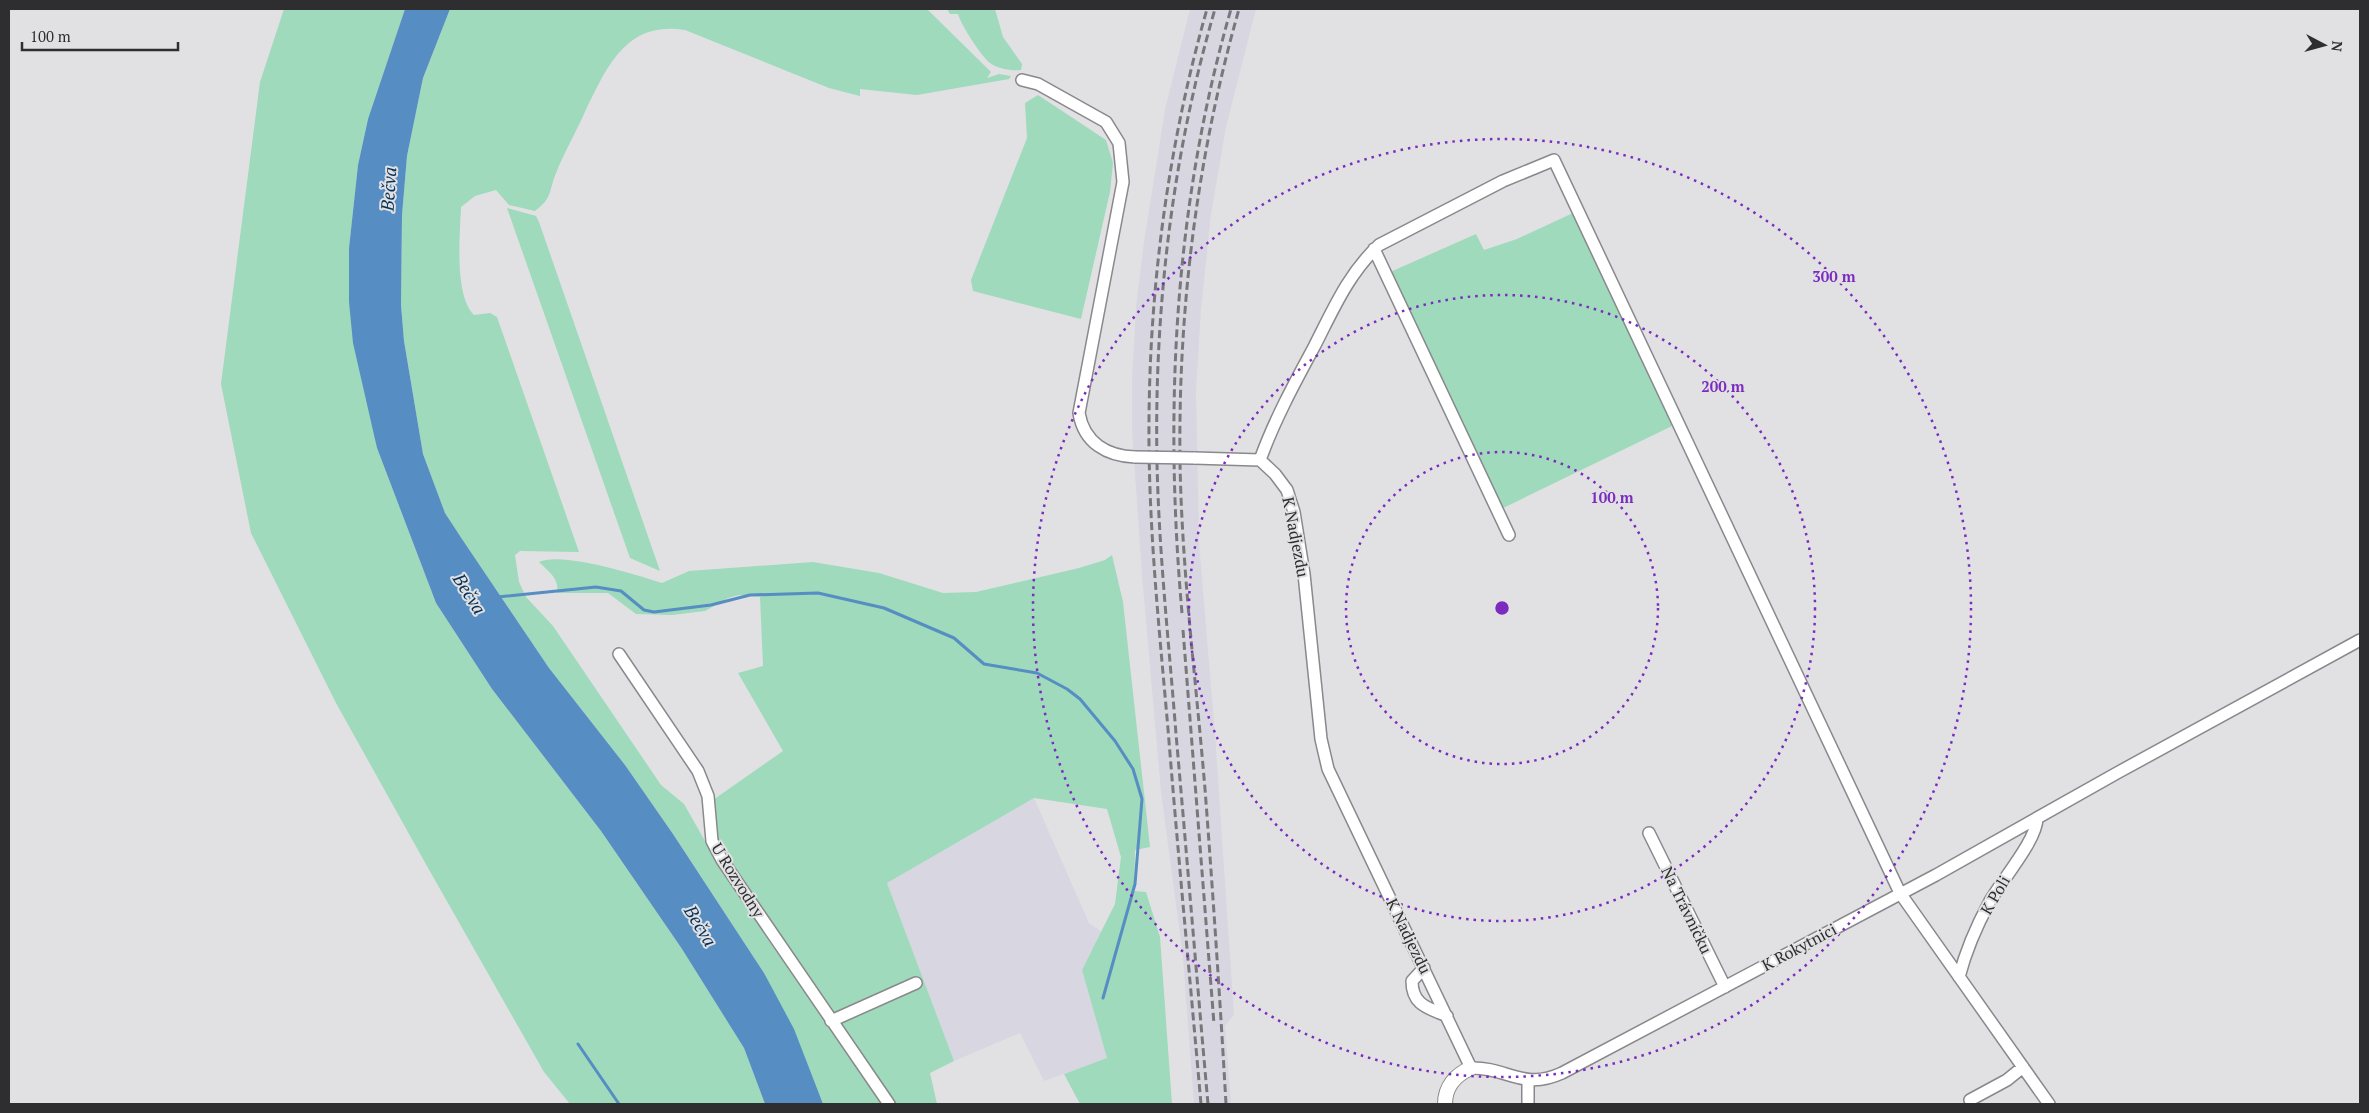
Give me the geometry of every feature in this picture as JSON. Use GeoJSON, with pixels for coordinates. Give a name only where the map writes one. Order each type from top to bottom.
{"type":"FeatureCollection","features":[{"type":"Feature","properties":{"kind":"street"},"geometry":{"type":"LineString","coordinates":[[1022,80],[1038,84],[1106,122],[1119,143],[1123,182],[1079,413],[1084,429],[1099,447],[1116,456],[1260,460],[1280,410],[1343,290],[1357,267],[1374,249],[1503,181],[1554,160],[1900,893],[2049,1104]]}},
{"type":"Feature","properties":{"kind":"street"},"geometry":{"type":"LineString","coordinates":[[1374,249],[1509,535]]}},
{"type":"Feature","properties":{"kind":"street","name":"K Nadjezdu"},"geometry":{"type":"LineString","coordinates":[[1260,460],[1282,481],[1294,512],[1307,602],[1321,739],[1328,769],[1471,1068]]}},
{"type":"Feature","properties":{"kind":"street","name":"K Rokytnici"},"geometry":{"type":"LineString","coordinates":[[1471,1068],[1528,1080],[1546,1080],[1562,1073],[1900,893],[2360,640]]}},
{"type":"Feature","properties":{"kind":"street","name":"U Rozvodny"},"geometry":{"type":"LineString","coordinates":[[619,654],[698,771],[708,796],[711,834],[717,852],[889,1104]]}},
{"type":"Feature","properties":{"kind":"street","name":"K Poli"},"geometry":{"type":"LineString","coordinates":[[1959,977],[1966,954],[1983,914],[2004,877],[2034,833],[2036,818]]}},
{"type":"Feature","properties":{"kind":"street","name":"Na Trávníčku"},"geometry":{"type":"LineString","coordinates":[[1649,833],[1724,987]]}},
{"type":"Feature","properties":{"kind":"street"},"geometry":{"type":"LineString","coordinates":[[1424,968],[1412,981],[1412,992],[1415,1000],[1447,1016]]}},
{"type":"Feature","properties":{"kind":"street"},"geometry":{"type":"LineString","coordinates":[[831,1021],[916,983]]}},
{"type":"Feature","properties":{"kind":"street"},"geometry":{"type":"LineString","coordinates":[[1970,1100],[2007,1080],[2023,1067]]}},
{"type":"Feature","properties":{"kind":"street"},"geometry":{"type":"LineString","coordinates":[[1445,1104],[1445,1095],[1451,1083],[1461,1073],[1471,1068]]}},
{"type":"Feature","properties":{"kind":"street"},"geometry":{"type":"LineString","coordinates":[[1528,1080],[1528,1104]]}},
{"type":"Feature","properties":{"kind":"shaded area"},"geometry":{"type":"Polygon","coordinates":[[[1190,9],[1256,9],[1226,127],[1211,214],[1201,309],[1196,390],[1199,542],[1215,734],[1234,1015],[1225,1026],[1231,1104],[1194,1104],[1183,957],[1161,792],[1142,575],[1132,430],[1132,378],[1136,307],[1144,242],[1165,110],[1190,9]]]}},
{"type":"Feature","properties":{"kind":"shaded area"},"geometry":{"type":"Polygon","coordinates":[[[1034,798],[1089,923],[1102,932],[1082,970],[1107,1058],[1044,1081],[1020,1033],[954,1061],[887,883],[1034,798]]]}},
{"type":"Feature","properties":{"kind":"green space"},"geometry":{"type":"Polygon","coordinates":[[[284,9],[405,9],[368,119],[358,165],[349,248],[349,302],[377,448],[436,603],[492,689],[601,831],[682,949],[744,1048],[765,1104],[570,1104],[544,1072],[423,859],[336,703],[251,533],[221,384],[260,82],[284,9]]]}},
{"type":"Feature","properties":{"kind":"green space"},"geometry":{"type":"Polygon","coordinates":[[[450,9],[927,9],[991,72],[987,78],[999,74],[1011,76],[1009,79],[917,95],[860,89],[860,96],[829,88],[685,30],[664,29],[647,33],[632,40],[620,51],[610,65],[562,158],[549,194],[541,206],[535,211],[509,205],[496,190],[475,196],[461,207],[459,248],[463,294],[474,315],[490,313],[497,317],[579,552],[520,551],[515,555],[519,582],[526,597],[553,626],[661,785],[684,804],[705,841],[715,829],[713,800],[783,751],[738,673],[763,666],[760,597],[739,595],[728,598],[705,611],[672,615],[636,614],[608,593],[557,593],[555,579],[539,562],[550,559],[600,565],[662,583],[689,571],[813,562],[879,573],[943,593],[976,592],[1079,568],[1105,560],[1112,555],[1123,602],[1150,847],[1135,850],[1134,891],[1146,892],[1160,937],[1172,1104],[1080,1104],[1064,1074],[1107,1058],[1082,970],[1115,904],[1121,857],[1107,809],[1034,798],[887,883],[954,1061],[930,1073],[937,1104],[823,1104],[764,973],[673,834],[625,765],[549,668],[462,539],[445,513],[423,454],[404,341],[401,305],[402,215],[407,156],[423,78],[450,9]]]}},
{"type":"Feature","properties":{"kind":"green space"},"geometry":{"type":"Polygon","coordinates":[[[947,9],[995,9],[1003,37],[1022,64],[1021,70],[1005,69],[990,63],[972,40],[958,14],[950,14],[947,9]]]}},
{"type":"Feature","properties":{"kind":"green space"},"geometry":{"type":"Polygon","coordinates":[[[1038,95],[1106,140],[1113,163],[1110,192],[1081,319],[973,291],[971,280],[1027,138],[1025,103],[1038,95]]]}},
{"type":"Feature","properties":{"kind":"green space"},"geometry":{"type":"Polygon","coordinates":[[[507,208],[536,216],[539,222],[660,571],[630,558],[507,208]]]}},
{"type":"Feature","properties":{"kind":"green space"},"geometry":{"type":"Polygon","coordinates":[[[1573,213],[1672,426],[1499,510],[1388,273],[1476,234],[1484,250],[1517,239],[1573,213]]]}},
{"type":"Feature","properties":{"kind":"water","name":"Bečva"},"geometry":{"type":"Polygon","coordinates":[[[405,9],[450,9],[423,78],[407,156],[402,215],[401,305],[404,341],[423,454],[445,513],[549,668],[625,765],[673,834],[764,973],[794,1029],[823,1104],[765,1104],[744,1048],[682,949],[601,831],[492,689],[436,603],[377,448],[353,343],[349,302],[349,248],[358,165],[368,119],[405,9]]]}},
{"type":"Feature","properties":{"kind":"waterway"},"geometry":{"type":"LineString","coordinates":[[497,597],[596,587],[621,591],[644,610],[654,612],[711,605],[750,595],[818,593],[884,608],[954,638],[984,664],[1037,673],[1067,689],[1080,699],[1115,741],[1133,769],[1142,799],[1135,884],[1103,998]]}},
{"type":"Feature","properties":{"kind":"waterway"},"geometry":{"type":"LineString","coordinates":[[578,1044],[619,1104]]}},
{"type":"Feature","properties":{"kind":"railway"},"geometry":{"type":"LineString","coordinates":[[1201,1104],[1155,574],[1150,497],[1149,419],[1153,315],[1164,212],[1182,110],[1207,9]]}},
{"type":"Feature","properties":{"kind":"railway"},"geometry":{"type":"LineString","coordinates":[[1208,1104],[1162,565],[1158,497],[1157,406],[1163,291],[1177,177],[1187,120],[1215,9]]}},
{"type":"Feature","properties":{"kind":"railway"},"geometry":{"type":"LineString","coordinates":[[1182,613],[1174,460],[1178,308],[1197,158],[1212,83],[1231,9]]}},
{"type":"Feature","properties":{"kind":"railway"},"geometry":{"type":"LineString","coordinates":[[1226,1104],[1205,789],[1183,545],[1180,405],[1187,291],[1201,177],[1224,65],[1239,9]]}},
{"type":"Feature","properties":{"kind":"railway"},"geometry":{"type":"LineString","coordinates":[[1183,630],[1214,1024]]}}]}
